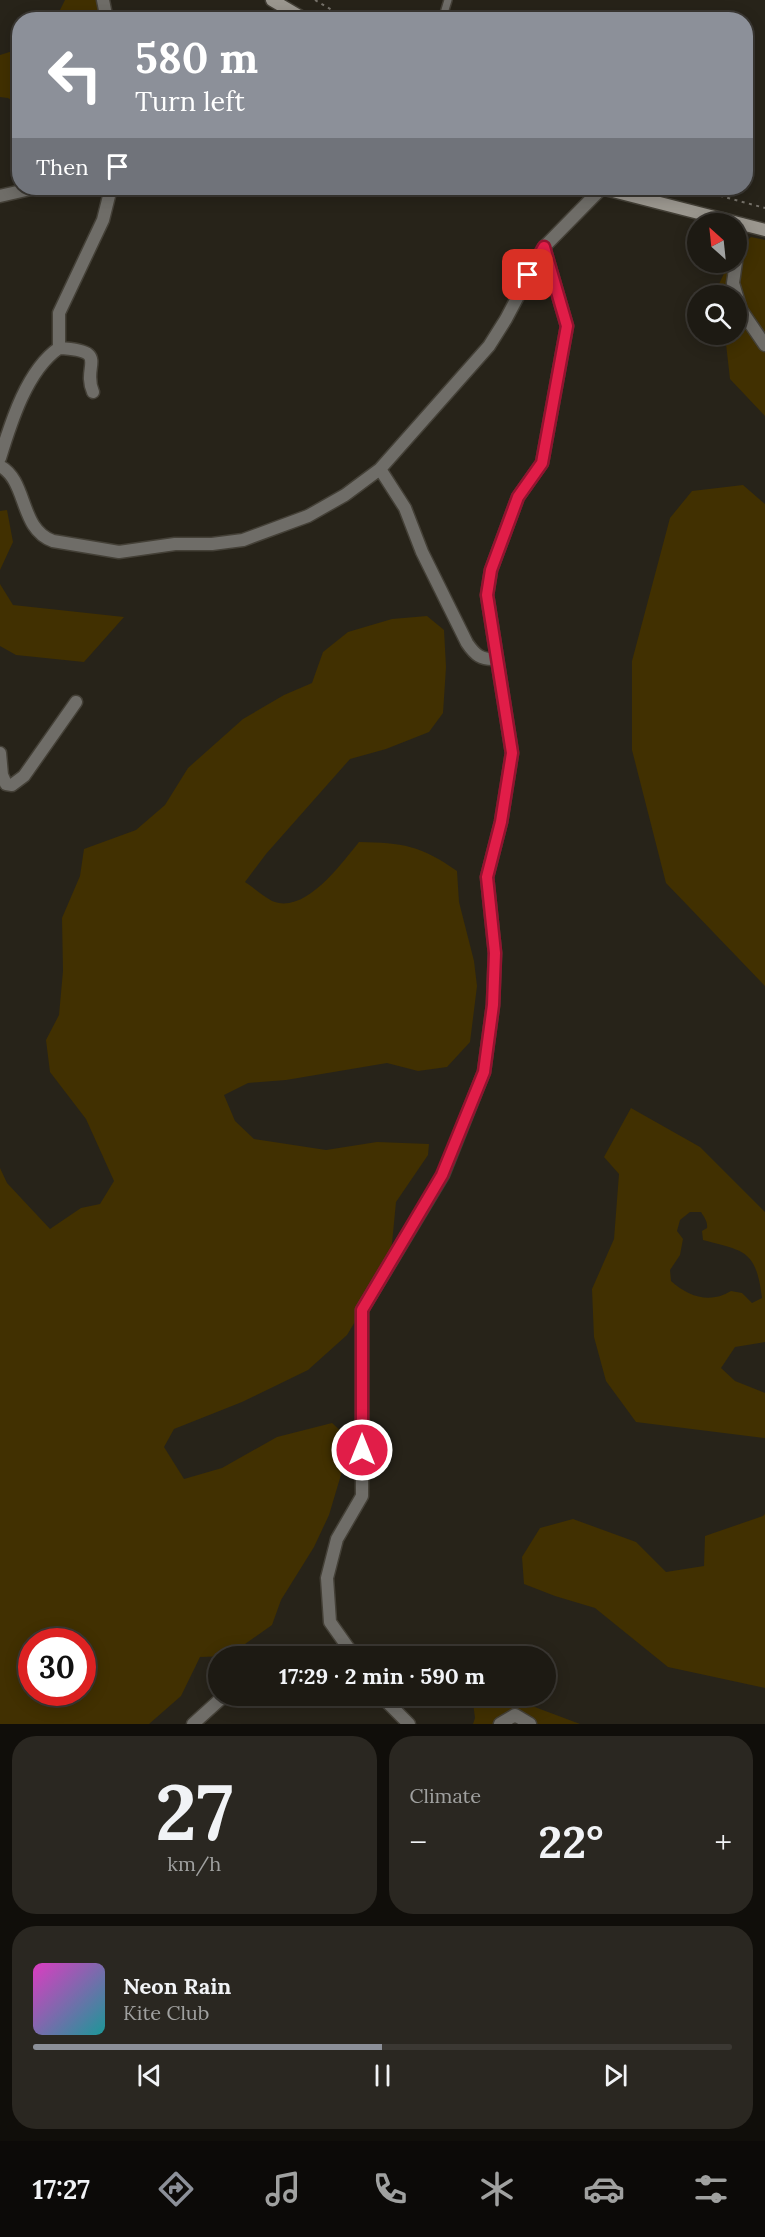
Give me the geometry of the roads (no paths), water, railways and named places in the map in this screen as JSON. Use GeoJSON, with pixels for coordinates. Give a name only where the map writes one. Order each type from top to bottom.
{"type":"FeatureCollection","features":[{"type":"Feature","properties":{"kind":"street"},"geometry":{"type":"LineString","coordinates":[[272,0],[292,12]]}},
{"type":"Feature","properties":{"kind":"street"},"geometry":{"type":"LineString","coordinates":[[59,348],[59,313],[103,220],[109,195]]}},
{"type":"Feature","properties":{"kind":"street"},"geometry":{"type":"LineString","coordinates":[[0,466],[7,470],[13,479],[32,522],[44,538],[119,552],[175,544],[212,544],[243,540],[308,516],[345,495],[380,469],[489,346],[544,247],[595,195]]}},
{"type":"Feature","properties":{"kind":"street"},"geometry":{"type":"LineString","coordinates":[[629,195],[699,213]]}},
{"type":"Feature","properties":{"kind":"street"},"geometry":{"type":"LineString","coordinates":[[747,226],[765,230]]}},
{"type":"Feature","properties":{"kind":"street"},"geometry":{"type":"LineString","coordinates":[[345,1646],[330,1622],[327,1578],[337,1539],[362,1496],[362,1310],[442,1175],[484,1072],[493,1005],[495,953],[487,877],[501,822],[512,753],[487,595],[491,570],[518,497],[542,463],[567,326],[544,247]]}},
{"type":"Feature","properties":{"kind":"street"},"geometry":{"type":"LineString","coordinates":[[734,273],[733,283],[741,310],[765,345]]}},
{"type":"Feature","properties":{"kind":"street"},"geometry":{"type":"LineString","coordinates":[[0,458],[16,410],[29,384],[50,354],[59,348],[85,352],[93,364],[89,384],[93,392]]}},
{"type":"Feature","properties":{"kind":"street"},"geometry":{"type":"LineString","coordinates":[[380,469],[405,508],[422,552],[467,643],[475,655],[485,660],[496,659]]}},
{"type":"Feature","properties":{"kind":"street"},"geometry":{"type":"LineString","coordinates":[[0,753],[2,775],[6,784],[12,785],[24,776],[76,702]]}},
{"type":"Feature","properties":{"kind":"street"},"geometry":{"type":"LineString","coordinates":[[194,1724],[213,1706]]}},
{"type":"Feature","properties":{"kind":"street"},"geometry":{"type":"LineString","coordinates":[[391,1706],[408,1724]]}},
{"type":"Feature","properties":{"kind":"street"},"geometry":{"type":"LineString","coordinates":[[500,1724],[515,1715],[530,1724]]}}]}
